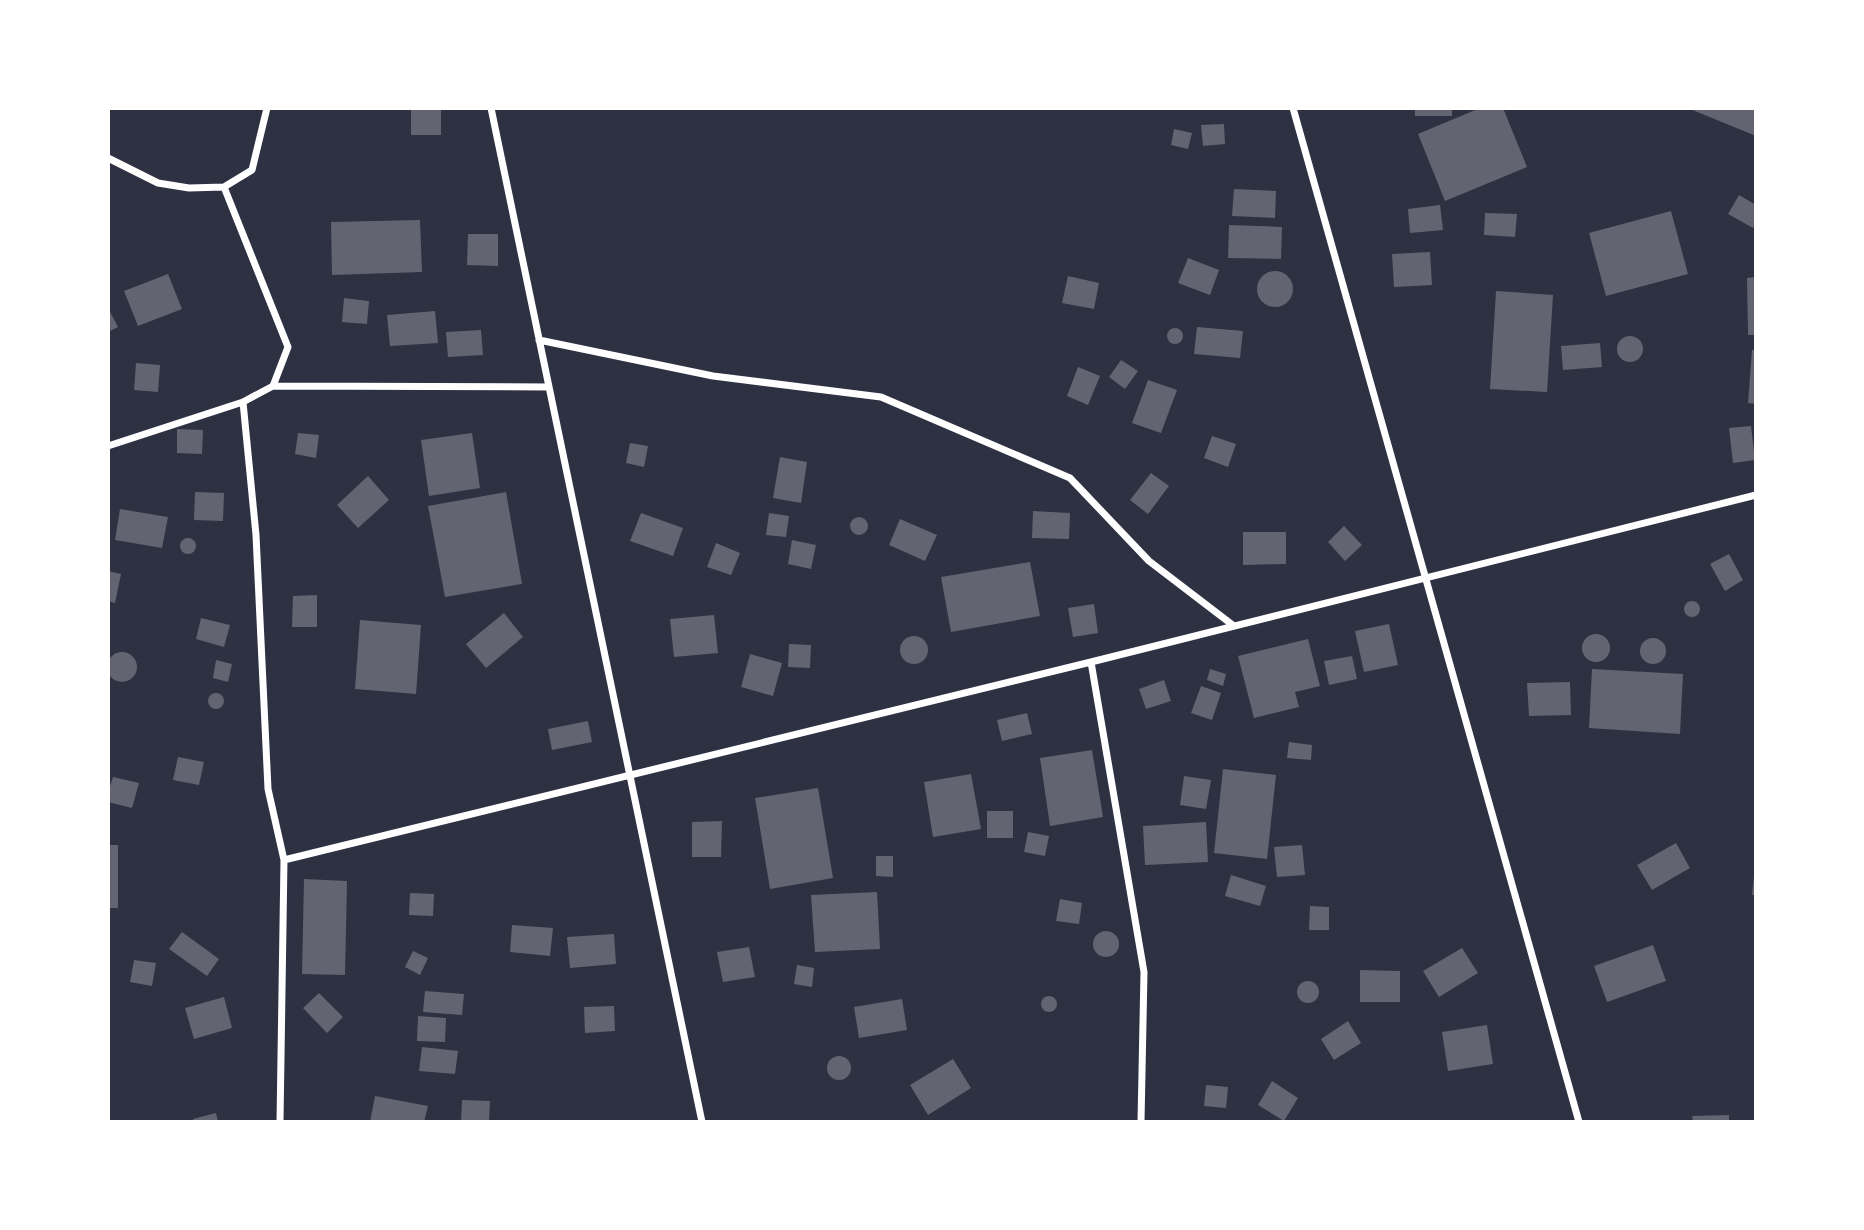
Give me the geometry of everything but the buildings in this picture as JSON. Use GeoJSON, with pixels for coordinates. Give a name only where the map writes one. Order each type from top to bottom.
{"type":"FeatureCollection","features":[{"type":"Feature","properties":{"kind":"street"},"geometry":{"type":"LineString","coordinates":[[108,158],[158,183],[189,188],[224,187],[252,170],[267,108]]}},
{"type":"Feature","properties":{"kind":"street"},"geometry":{"type":"LineString","coordinates":[[491,108],[702,1122]]}},
{"type":"Feature","properties":{"kind":"street"},"geometry":{"type":"LineString","coordinates":[[1293,108],[1580,1122]]}},
{"type":"Feature","properties":{"kind":"street"},"geometry":{"type":"LineString","coordinates":[[224,187],[288,347],[273,386]]}},
{"type":"Feature","properties":{"kind":"street"},"geometry":{"type":"LineString","coordinates":[[539,340],[713,376],[881,397],[1070,478],[1149,562],[1234,626]]}},
{"type":"Feature","properties":{"kind":"street"},"geometry":{"type":"LineString","coordinates":[[108,446],[243,402],[273,386],[548,387]]}},
{"type":"Feature","properties":{"kind":"street"},"geometry":{"type":"LineString","coordinates":[[243,402],[256,535],[268,789],[284,860],[280,1122]]}},
{"type":"Feature","properties":{"kind":"street"},"geometry":{"type":"LineString","coordinates":[[284,860],[1091,662],[1755,495]]}},
{"type":"Feature","properties":{"kind":"street"},"geometry":{"type":"LineString","coordinates":[[1091,662],[1143,972],[1141,1122]]}}]}
